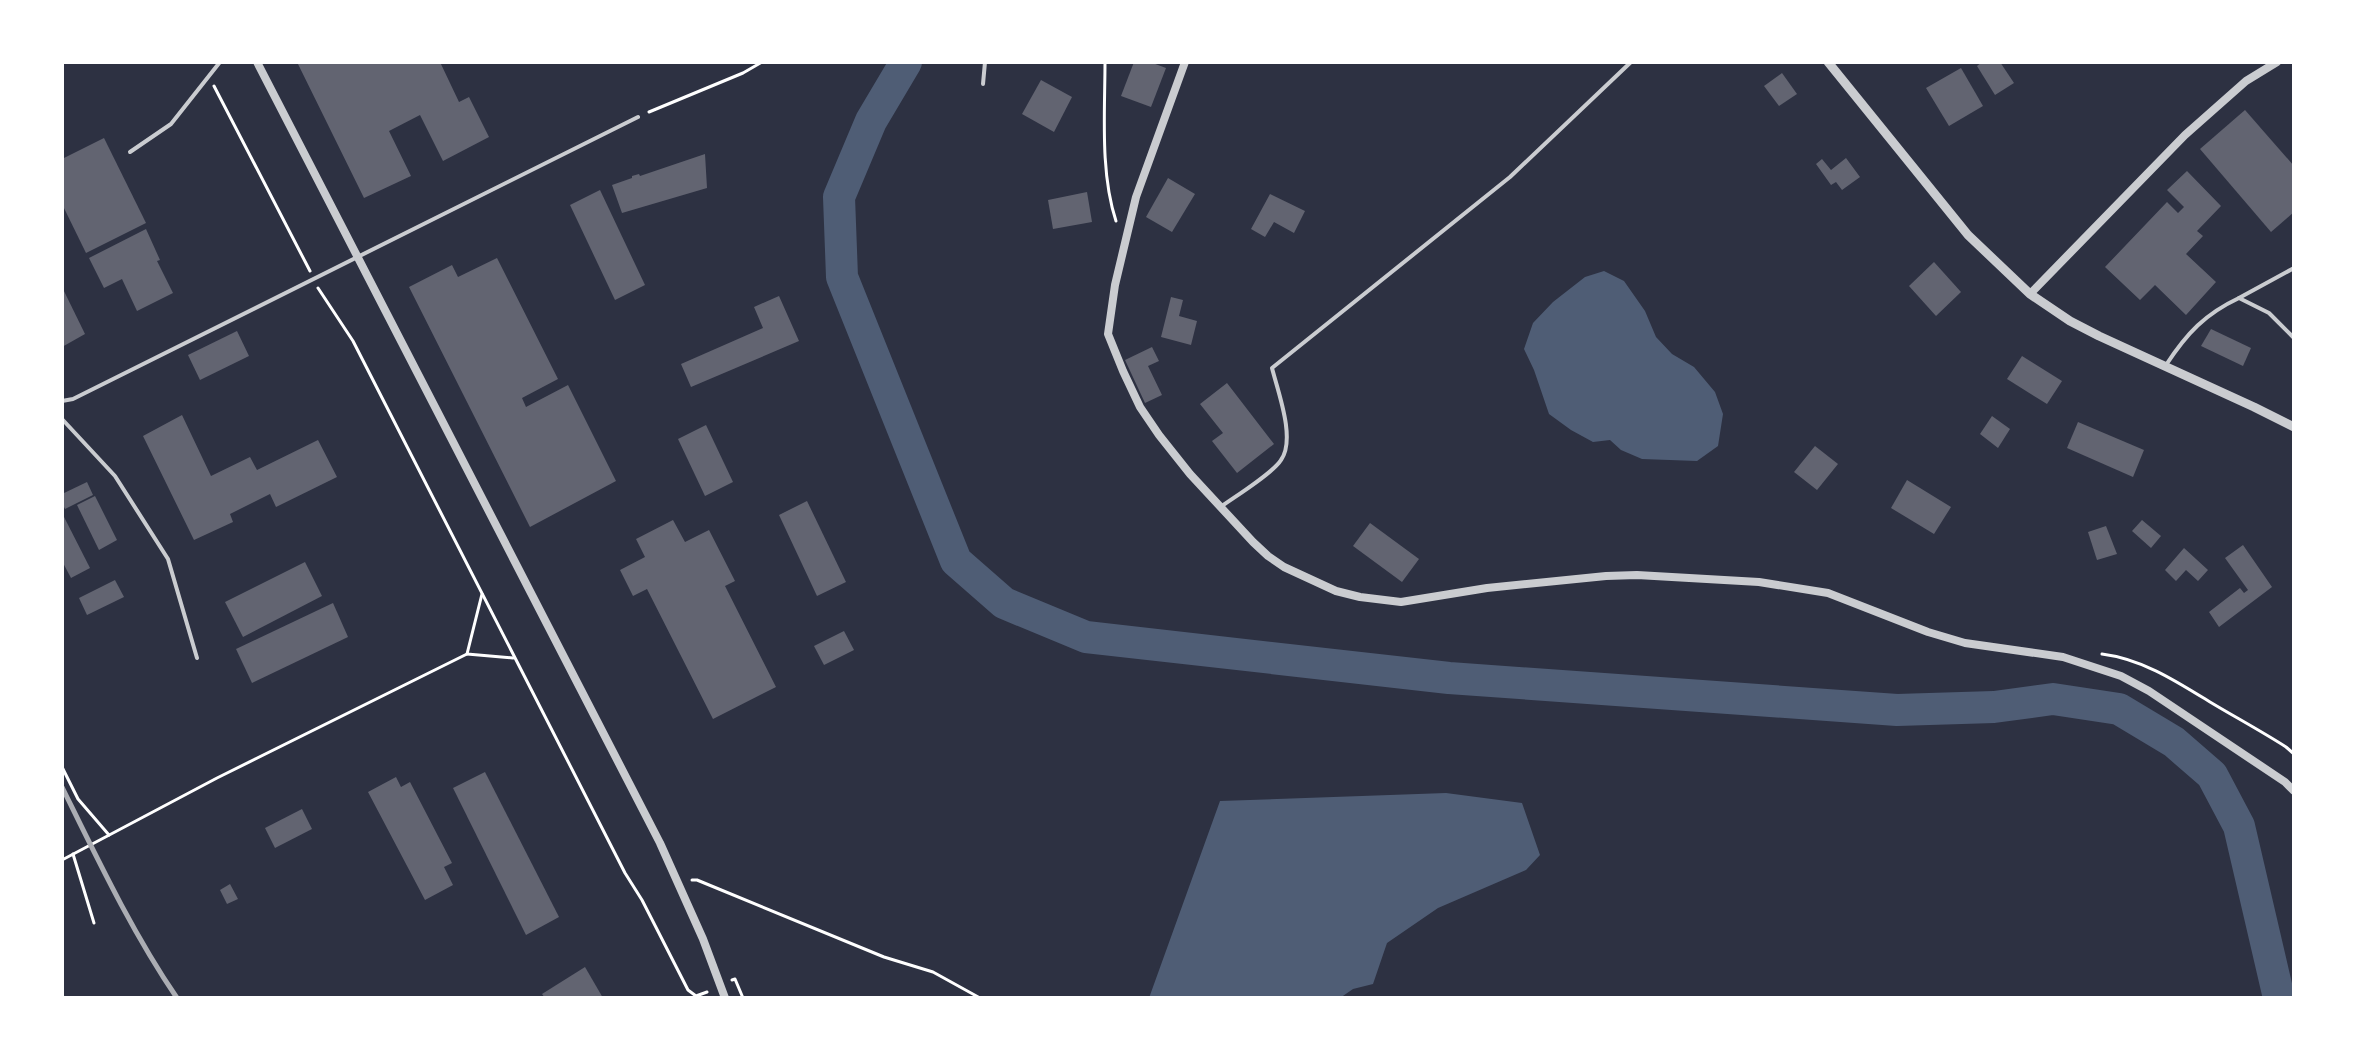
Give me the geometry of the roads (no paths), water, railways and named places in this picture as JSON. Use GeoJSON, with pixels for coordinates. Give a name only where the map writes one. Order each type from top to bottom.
{"type":"FeatureCollection","features":[{"type":"Feature","properties":{"kind":"street"},"geometry":{"type":"LineString","coordinates":[[257,62],[678,881],[725,998]]}},
{"type":"Feature","properties":{"kind":"street"},"geometry":{"type":"LineString","coordinates":[[1185,62],[1136,197],[1115,285],[1108,334],[1140,407],[1174,454],[1253,542],[1284,567],[1336,591],[1401,602],[1567,579],[1637,575],[1759,582],[1828,593],[1965,643],[2063,657],[2121,676],[2149,691],[2294,791]]}},
{"type":"Feature","properties":{"kind":"street"},"geometry":{"type":"LineString","coordinates":[[1828,62],[1968,235],[2030,294],[2070,321],[2294,427]]}},
{"type":"Feature","properties":{"kind":"street"},"geometry":{"type":"LineString","coordinates":[[2030,294],[2185,135],[2246,81],[2277,62]]}},
{"type":"Feature","properties":{"kind":"lane"},"geometry":{"type":"LineString","coordinates":[[130,152],[171,124],[220,62]]}},
{"type":"Feature","properties":{"kind":"lane"},"geometry":{"type":"LineString","coordinates":[[983,84],[985,62]]}},
{"type":"Feature","properties":{"kind":"lane"},"geometry":{"type":"LineString","coordinates":[[1221,507],[1281,460],[1289,439],[1272,368],[1510,177],[1631,62]]}},
{"type":"Feature","properties":{"kind":"lane"},"geometry":{"type":"LineString","coordinates":[[62,401],[73,399],[638,117]]}},
{"type":"Feature","properties":{"kind":"lane"},"geometry":{"type":"LineString","coordinates":[[2165,367],[2181,342],[2217,308],[2294,268]]}},
{"type":"Feature","properties":{"kind":"lane"},"geometry":{"type":"LineString","coordinates":[[2239,298],[2269,313],[2294,338]]}},
{"type":"Feature","properties":{"kind":"lane"},"geometry":{"type":"LineString","coordinates":[[62,419],[115,476],[168,559],[197,658]]}},
{"type":"Feature","properties":{"kind":"water"},"geometry":{"type":"Polygon","coordinates":[[[1604,271],[1624,281],[1645,311],[1656,337],[1672,354],[1694,367],[1715,392],[1723,414],[1718,446],[1697,461],[1642,459],[1621,450],[1610,440],[1593,442],[1549,414],[1524,349],[1533,323],[1553,302],[1585,277],[1604,271]]]}},
{"type":"Feature","properties":{"kind":"water"},"geometry":{"type":"Polygon","coordinates":[[[1446,793],[1522,803],[1540,855],[1526,870],[1438,908],[1387,943],[1373,984],[1353,989],[1340,998],[1149,998],[1220,801],[1446,793]]]}},
{"type":"Feature","properties":{"kind":"waterway"},"geometry":{"type":"LineString","coordinates":[[906,62],[871,121],[839,197],[842,277],[956,561],[1004,603],[1086,637],[1449,678],[1897,710],[1994,707],[2053,699],[2119,709],[2174,742],[2212,775],[2239,826],[2279,998]]}},
{"type":"Feature","properties":{"kind":"railway"},"geometry":{"type":"LineString","coordinates":[[62,787],[130,921],[177,998]]}}]}
